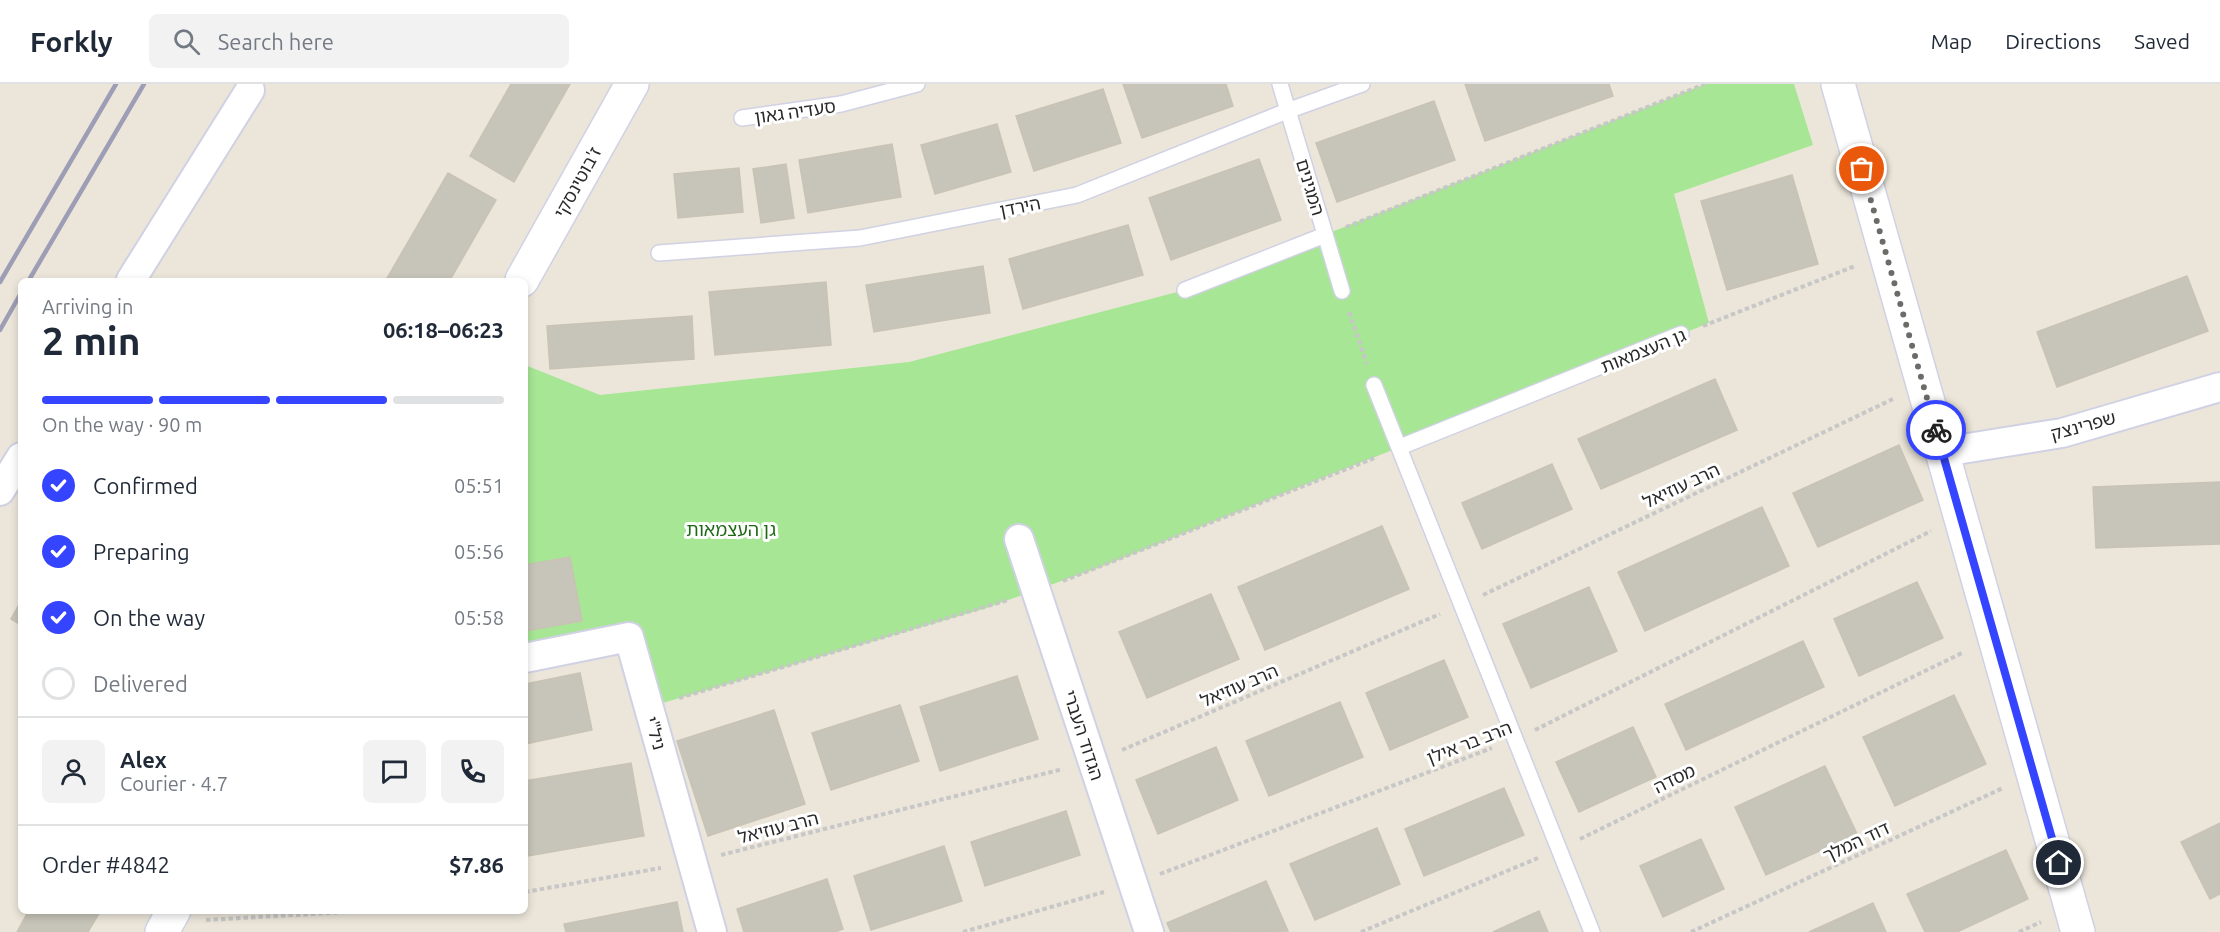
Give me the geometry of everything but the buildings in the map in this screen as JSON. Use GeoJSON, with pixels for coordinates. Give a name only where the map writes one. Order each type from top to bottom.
{"type":"FeatureCollection","features":[{"type":"Feature","properties":{"kind":"street","name":"ז'בוטינסקי"},"geometry":{"type":"LineString","coordinates":[[523,278],[632,84]]}},
{"type":"Feature","properties":{"kind":"street"},"geometry":{"type":"LineString","coordinates":[[1839,84],[2078,932]]}},
{"type":"Feature","properties":{"kind":"street"},"geometry":{"type":"LineString","coordinates":[[132,278],[250,90]]}},
{"type":"Feature","properties":{"kind":"street","name":"שפרינצק"},"geometry":{"type":"LineString","coordinates":[[1942,452],[2061,433],[2220,387]]}},
{"type":"Feature","properties":{"kind":"street"},"geometry":{"type":"LineString","coordinates":[[0,491],[18,462]]}},
{"type":"Feature","properties":{"kind":"street","name":"הגדוד העברי"},"geometry":{"type":"LineString","coordinates":[[1018,539],[1149,932]]}},
{"type":"Feature","properties":{"kind":"street","name":"ניל\"י"},"geometry":{"type":"LineString","coordinates":[[528,657],[629,637],[712,932]]}},
{"type":"Feature","properties":{"kind":"lane","name":"סעדיה גאון"},"geometry":{"type":"LineString","coordinates":[[742,118],[841,104],[917,84]]}},
{"type":"Feature","properties":{"kind":"lane","name":"המגינים"},"geometry":{"type":"LineString","coordinates":[[1280,84],[1342,291]]}},
{"type":"Feature","properties":{"kind":"lane","name":"הירדן"},"geometry":{"type":"LineString","coordinates":[[659,253],[860,238],[1077,195],[1287,111],[1362,84]]}},
{"type":"Feature","properties":{"kind":"lane"},"geometry":{"type":"LineString","coordinates":[[1185,290],[1325,235]]}},
{"type":"Feature","properties":{"kind":"lane","name":"גן העצמאות"},"geometry":{"type":"LineString","coordinates":[[1400,447],[1682,334]]}},
{"type":"Feature","properties":{"kind":"lane"},"geometry":{"type":"LineString","coordinates":[[1374,385],[1592,932]]}},
{"type":"Feature","properties":{"kind":"path"},"geometry":{"type":"LineString","coordinates":[[1325,235],[1705,84]]}},
{"type":"Feature","properties":{"kind":"path","name":"גן העצמאות"},"geometry":{"type":"LineString","coordinates":[[1682,334],[1886,254]]}},
{"type":"Feature","properties":{"kind":"path"},"geometry":{"type":"LineString","coordinates":[[1342,291],[1374,385]]}},
{"type":"Feature","properties":{"kind":"path","name":"הרב עוזיאל"},"geometry":{"type":"LineString","coordinates":[[528,891],[693,862],[1093,762],[1462,604],[1923,385]]}},
{"type":"Feature","properties":{"kind":"path","name":"הרב בר אילן"},"geometry":{"type":"LineString","coordinates":[[963,932],[1133,884],[1515,739],[1961,516]]}},
{"type":"Feature","properties":{"kind":"path","name":"מסדה"},"geometry":{"type":"LineString","coordinates":[[1361,932],[1559,849],[1995,637]]}},
{"type":"Feature","properties":{"kind":"path","name":"דוד המלך"},"geometry":{"type":"LineString","coordinates":[[1691,932],[2033,774]]}},
{"type":"Feature","properties":{"kind":"path"},"geometry":{"type":"LineString","coordinates":[[168,921],[304,914]]}},
{"type":"Feature","properties":{"kind":"green space","name":"גן העצמאות"},"geometry":{"type":"Polygon","coordinates":[[[1705,84],[1794,84],[1813,145],[1674,194],[1709,323],[1098,568],[986,608],[649,707],[629,637],[528,657],[528,366],[600,395],[909,362],[1185,290],[1705,84]]]}},
{"type":"Feature","properties":{"kind":"railway"},"geometry":{"type":"LineString","coordinates":[[0,282],[116,84]]}},
{"type":"Feature","properties":{"kind":"railway"},"geometry":{"type":"LineString","coordinates":[[30,278],[144,84]]}},
{"type":"Feature","properties":{"kind":"railway"},"geometry":{"type":"LineString","coordinates":[[0,330],[18,298]]}},
{"type":"Feature","properties":{"kind":"way so far"},"geometry":{"type":"LineString","coordinates":[[1862,169],[1936,430]]}},
{"type":"Feature","properties":{"kind":"route"},"geometry":{"type":"LineString","coordinates":[[1936,430],[2059,863]]}}]}
